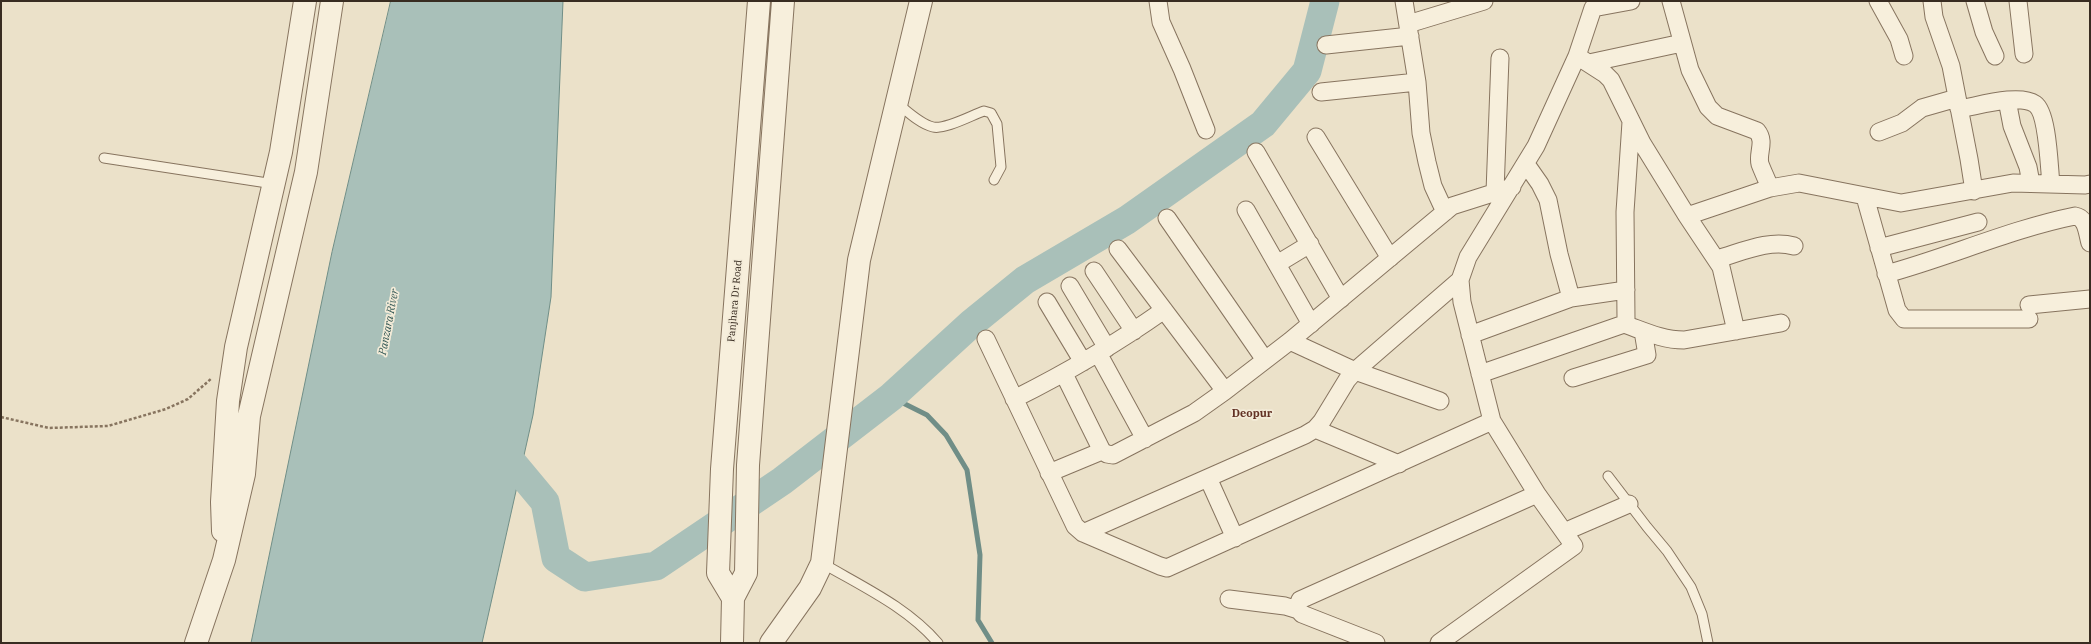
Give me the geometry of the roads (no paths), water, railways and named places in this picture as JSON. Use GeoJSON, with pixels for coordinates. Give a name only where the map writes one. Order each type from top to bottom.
{"type":"FeatureCollection","features":[{"type":"Feature","properties":{"kind":"street"},"geometry":{"type":"LineString","coordinates":[[224,560],[222,502],[228,401],[235,358],[281,152],[305,1]]}},
{"type":"Feature","properties":{"kind":"street"},"geometry":{"type":"LineString","coordinates":[[196,643],[224,560],[244,474],[249,416],[306,172],[332,1]]}},
{"type":"Feature","properties":{"kind":"street","name":"Panjhara Dr Road"},"geometry":{"type":"LineString","coordinates":[[733,598],[718,573],[722,469],[759,1]]}},
{"type":"Feature","properties":{"kind":"street"},"geometry":{"type":"LineString","coordinates":[[732,643],[733,598],[746,573],[748,465],[783,1]]}},
{"type":"Feature","properties":{"kind":"street"},"geometry":{"type":"LineString","coordinates":[[771,643],[810,588],[822,563],[859,260],[921,1]]}},
{"type":"Feature","properties":{"kind":"street"},"geometry":{"type":"LineString","coordinates":[[1158,1],[1161,22],[1182,69],[1206,130]]}},
{"type":"Feature","properties":{"kind":"street"},"geometry":{"type":"LineString","coordinates":[[1404,1],[1417,82],[1422,133],[1427,162],[1433,186],[1445,212]]}},
{"type":"Feature","properties":{"kind":"street"},"geometry":{"type":"LineString","coordinates":[[1326,45],[1409,30],[1484,1]]}},
{"type":"Feature","properties":{"kind":"street"},"geometry":{"type":"LineString","coordinates":[[1439,643],[1574,546],[1537,494],[1492,421],[1462,302],[1460,280],[1468,257],[1526,164],[1583,59],[1593,5],[1631,1]]}},
{"type":"Feature","properties":{"kind":"street"},"geometry":{"type":"LineString","coordinates":[[1671,1],[1690,70],[1713,113],[1757,131],[1761,135],[1760,164],[1770,188]]}},
{"type":"Feature","properties":{"kind":"street"},"geometry":{"type":"LineString","coordinates":[[1878,1],[1899,39],[1904,56]]}},
{"type":"Feature","properties":{"kind":"street"},"geometry":{"type":"LineString","coordinates":[[1932,1],[1934,17],[1951,66],[1974,191]]}},
{"type":"Feature","properties":{"kind":"street"},"geometry":{"type":"LineString","coordinates":[[1975,1],[1984,32],[1995,56]]}},
{"type":"Feature","properties":{"kind":"street"},"geometry":{"type":"LineString","coordinates":[[2018,1],[2024,54]]}},
{"type":"Feature","properties":{"kind":"street"},"geometry":{"type":"LineString","coordinates":[[1583,59],[1682,43]]}},
{"type":"Feature","properties":{"kind":"street"},"geometry":{"type":"LineString","coordinates":[[1495,192],[1500,58]]}},
{"type":"Feature","properties":{"kind":"street"},"geometry":{"type":"LineString","coordinates":[[1583,59],[1611,80],[1631,122],[1687,216],[1718,259],[1725,280],[1736,331]]}},
{"type":"Feature","properties":{"kind":"street"},"geometry":{"type":"LineString","coordinates":[[1321,92],[1417,82]]}},
{"type":"Feature","properties":{"kind":"street"},"geometry":{"type":"LineString","coordinates":[[2007,100],[2012,126],[2028,167],[2031,183]]}},
{"type":"Feature","properties":{"kind":"street"},"geometry":{"type":"LineString","coordinates":[[1879,132],[1902,123],[1922,108],[1958,103],[2025,100],[2035,104],[2040,111],[2044,123],[2051,184]]}},
{"type":"Feature","properties":{"kind":"street"},"geometry":{"type":"LineString","coordinates":[[1624,324],[1626,319],[1625,212],[1631,122]]}},
{"type":"Feature","properties":{"kind":"street"},"geometry":{"type":"LineString","coordinates":[[1316,137],[1390,258]]}},
{"type":"Feature","properties":{"kind":"street"},"geometry":{"type":"LineString","coordinates":[[1256,152],[1341,298]]}},
{"type":"Feature","properties":{"kind":"street"},"geometry":{"type":"LineString","coordinates":[[1526,164],[1540,184],[1548,200],[1559,254],[1571,298]]}},
{"type":"Feature","properties":{"kind":"street"},"geometry":{"type":"LineString","coordinates":[[1687,216],[1770,188],[1799,183],[1834,188],[1865,197],[1901,203],[2013,183],[2090,184]]}},
{"type":"Feature","properties":{"kind":"street"},"geometry":{"type":"LineString","coordinates":[[1064,374],[1102,451],[1113,455],[1194,413],[1224,391],[1311,324],[1452,206],[1512,186]]}},
{"type":"Feature","properties":{"kind":"street"},"geometry":{"type":"LineString","coordinates":[[1865,197],[1896,310],[1904,319],[2029,312],[2090,300]]}},
{"type":"Feature","properties":{"kind":"street"},"geometry":{"type":"LineString","coordinates":[[1246,210],[1311,324]]}},
{"type":"Feature","properties":{"kind":"street"},"geometry":{"type":"LineString","coordinates":[[1886,274],[1932,261],[2035,226],[2075,216],[2081,217],[2084,221],[2090,243]]}},
{"type":"Feature","properties":{"kind":"street"},"geometry":{"type":"LineString","coordinates":[[1167,218],[1265,360]]}},
{"type":"Feature","properties":{"kind":"street"},"geometry":{"type":"LineString","coordinates":[[1879,248],[1978,222]]}},
{"type":"Feature","properties":{"kind":"street"},"geometry":{"type":"LineString","coordinates":[[1718,259],[1772,243],[1782,242],[1794,246]]}},
{"type":"Feature","properties":{"kind":"street"},"geometry":{"type":"LineString","coordinates":[[1277,264],[1310,244]]}},
{"type":"Feature","properties":{"kind":"street"},"geometry":{"type":"LineString","coordinates":[[1118,249],[1224,391]]}},
{"type":"Feature","properties":{"kind":"street"},"geometry":{"type":"LineString","coordinates":[[1094,271],[1134,331]]}},
{"type":"Feature","properties":{"kind":"street"},"geometry":{"type":"LineString","coordinates":[[1083,532],[1305,435],[1315,429],[1322,421],[1347,380],[1355,371],[1460,280]]}},
{"type":"Feature","properties":{"kind":"street"},"geometry":{"type":"LineString","coordinates":[[1070,286],[1145,438]]}},
{"type":"Feature","properties":{"kind":"street"},"geometry":{"type":"LineString","coordinates":[[1470,335],[1571,298],[1626,290]]}},
{"type":"Feature","properties":{"kind":"street"},"geometry":{"type":"LineString","coordinates":[[1047,302],[1083,362]]}},
{"type":"Feature","properties":{"kind":"street"},"geometry":{"type":"LineString","coordinates":[[1014,399],[1064,374],[1134,331],[1164,310]]}},
{"type":"Feature","properties":{"kind":"street"},"geometry":{"type":"LineString","coordinates":[[1480,374],[1624,324],[1656,337],[1670,340],[1781,323]]}},
{"type":"Feature","properties":{"kind":"street"},"geometry":{"type":"LineString","coordinates":[[1573,378],[1647,355],[1643,331]]}},
{"type":"Feature","properties":{"kind":"street"},"geometry":{"type":"LineString","coordinates":[[986,339],[1070,519],[1083,532],[1167,568],[1492,421]]}},
{"type":"Feature","properties":{"kind":"street"},"geometry":{"type":"LineString","coordinates":[[1290,341],[1355,371],[1440,401]]}},
{"type":"Feature","properties":{"kind":"street"},"geometry":{"type":"LineString","coordinates":[[1315,429],[1399,464]]}},
{"type":"Feature","properties":{"kind":"street"},"geometry":{"type":"LineString","coordinates":[[1049,473],[1102,451]]}},
{"type":"Feature","properties":{"kind":"street"},"geometry":{"type":"LineString","coordinates":[[1208,478],[1235,538]]}},
{"type":"Feature","properties":{"kind":"street"},"geometry":{"type":"LineString","coordinates":[[1298,610],[1297,605],[1300,600],[1537,494]]}},
{"type":"Feature","properties":{"kind":"street"},"geometry":{"type":"LineString","coordinates":[[1564,532],[1629,504]]}},
{"type":"Feature","properties":{"kind":"street"},"geometry":{"type":"LineString","coordinates":[[1229,599],[1285,606],[1376,643]]}},
{"type":"Feature","properties":{"kind":"lane"},"geometry":{"type":"LineString","coordinates":[[897,103],[925,124],[934,127],[943,127],[984,111],[991,113],[997,124],[1001,167],[994,180]]}},
{"type":"Feature","properties":{"kind":"lane"},"geometry":{"type":"LineString","coordinates":[[104,158],[274,184]]}},
{"type":"Feature","properties":{"kind":"lane"},"geometry":{"type":"LineString","coordinates":[[1608,476],[1667,551],[1691,587],[1702,614],[1708,643]]}},
{"type":"Feature","properties":{"kind":"lane"},"geometry":{"type":"LineString","coordinates":[[822,563],[906,612],[927,630],[938,643]]}},
{"type":"Feature","properties":{"kind":"water","name":"Panzara River"},"geometry":{"type":"Polygon","coordinates":[[[391,1],[563,1],[551,297],[533,415],[482,643],[251,643],[332,252],[391,1]]]}},
{"type":"Feature","properties":{"kind":"waterway"},"geometry":{"type":"LineString","coordinates":[[495,442],[545,502],[556,558],[585,577],[656,566],[782,481],[891,397],[972,323],[1025,280],[1127,220],[1263,124],[1307,71],[1325,1]]}},
{"type":"Feature","properties":{"kind":"waterway"},"geometry":{"type":"LineString","coordinates":[[891,397],[927,415],[946,435],[967,470],[980,555],[978,620],[992,643]]}},
{"type":"Feature","properties":{"kind":"district","name":"Deopur"},"geometry":{"type":"Point","coordinates":[1252,414]}}]}
